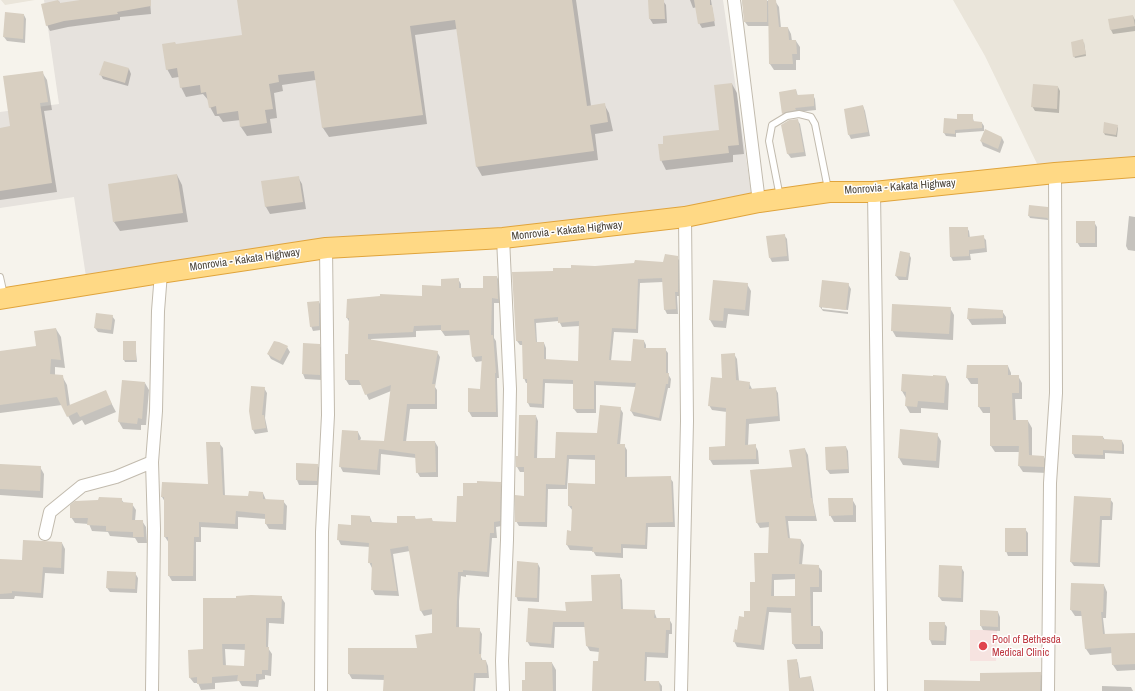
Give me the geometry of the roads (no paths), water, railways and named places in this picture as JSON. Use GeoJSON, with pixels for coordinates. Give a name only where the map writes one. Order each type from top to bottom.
{"type":"FeatureCollection","features":[{"type":"Feature","properties":{"kind":"highway","name":"Monrovia - Kakata Highway"},"geometry":{"type":"LineString","coordinates":[[2,299],[161,272],[326,248],[503,238],[685,217],[759,202],[829,192],[874,192],[1056,173],[1135,167]]}},
{"type":"Feature","properties":{"kind":"street"},"geometry":{"type":"LineString","coordinates":[[734,0],[759,202]]}},
{"type":"Feature","properties":{"kind":"street"},"geometry":{"type":"LineString","coordinates":[[1048,691],[1050,483],[1056,393],[1056,173]]}},
{"type":"Feature","properties":{"kind":"street"},"geometry":{"type":"LineString","coordinates":[[874,192],[881,691]]}},
{"type":"Feature","properties":{"kind":"street"},"geometry":{"type":"LineString","coordinates":[[681,691],[687,421],[685,217]]}},
{"type":"Feature","properties":{"kind":"street"},"geometry":{"type":"LineString","coordinates":[[503,238],[510,389],[507,540],[502,661],[503,691]]}},
{"type":"Feature","properties":{"kind":"street"},"geometry":{"type":"LineString","coordinates":[[321,691],[322,532],[328,415],[326,248]]}},
{"type":"Feature","properties":{"kind":"street"},"geometry":{"type":"LineString","coordinates":[[152,691],[154,529],[152,462],[156,411],[158,311],[161,272]]}},
{"type":"Feature","properties":{"kind":"street"},"geometry":{"type":"LineString","coordinates":[[44,534],[50,512],[82,486],[116,477],[152,462]]}},
{"type":"Feature","properties":{"kind":"lane"},"geometry":{"type":"LineString","coordinates":[[780,199],[769,141],[772,125],[787,116],[799,114],[811,117],[815,124],[829,192]]}},
{"type":"Feature","properties":{"kind":"lane"},"geometry":{"type":"LineString","coordinates":[[0,277],[2,299]]}},
{"type":"Feature","properties":{"kind":"place","name":"Pool of Bethesda Medical Clinic"},"geometry":{"type":"Point","coordinates":[983,646]}}]}
